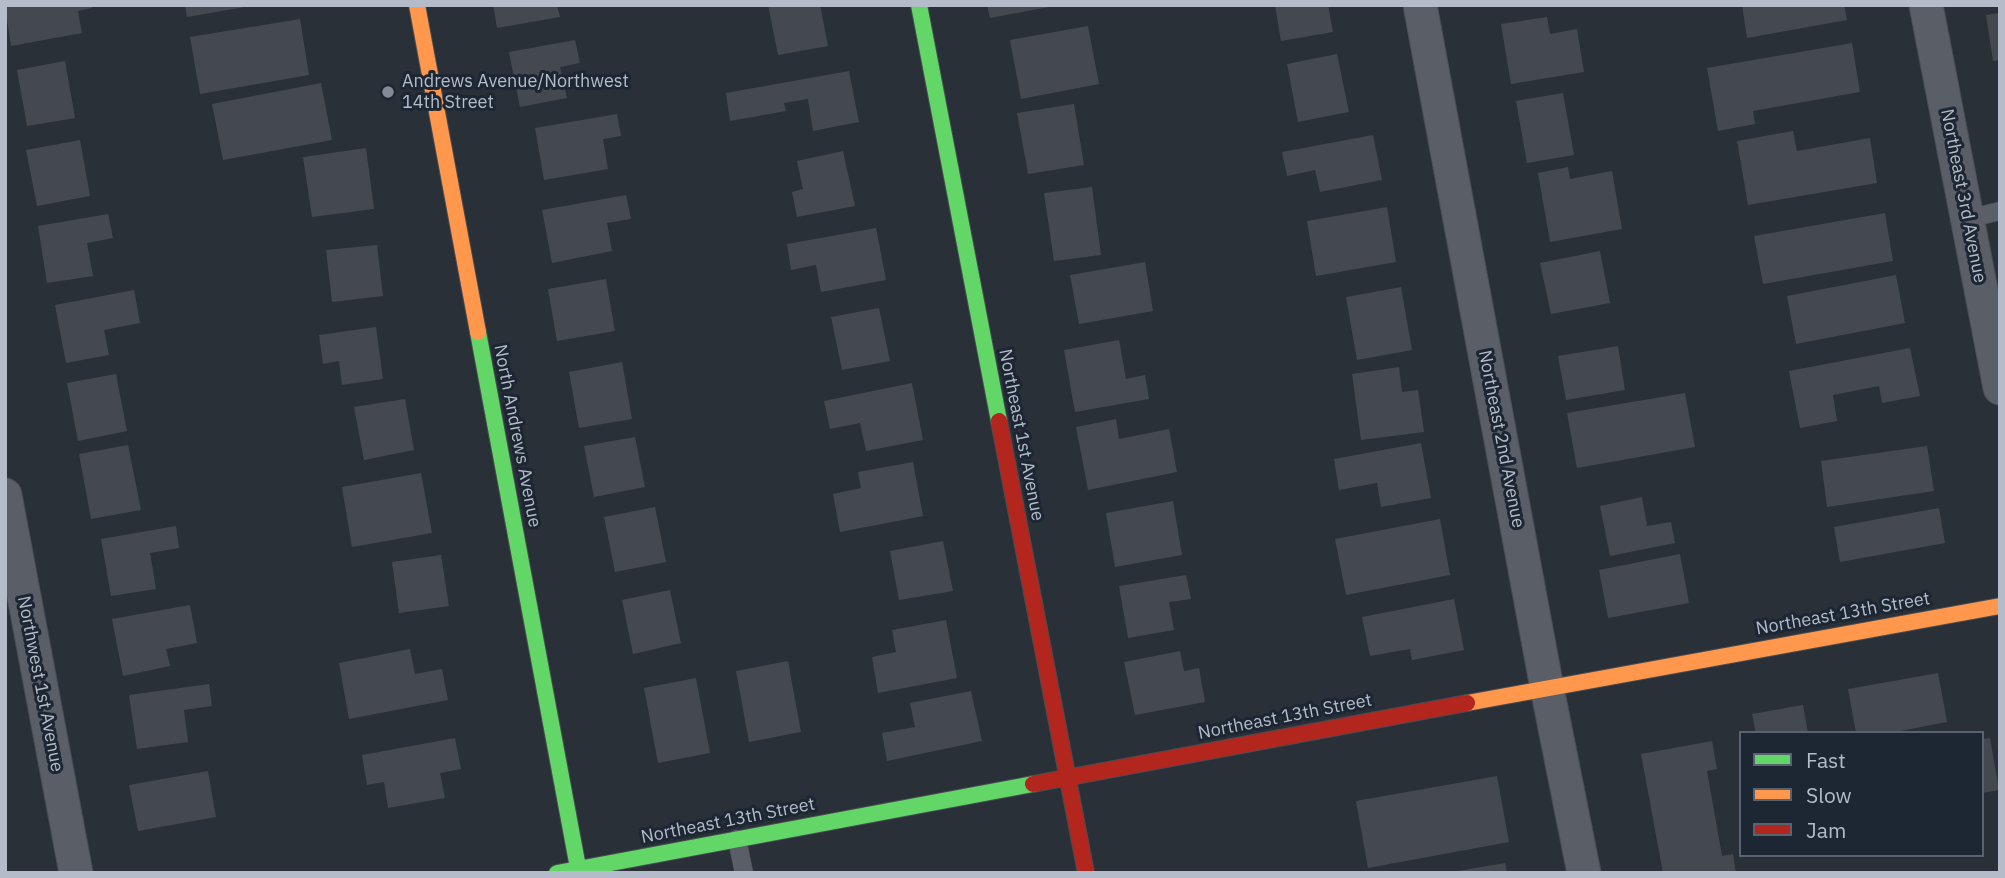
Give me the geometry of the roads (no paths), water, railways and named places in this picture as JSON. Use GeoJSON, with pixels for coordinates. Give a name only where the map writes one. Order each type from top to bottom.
{"type":"FeatureCollection","features":[{"type":"Feature","properties":{"kind":"street","name":"North Andrews Avenue"},"geometry":{"type":"LineString","coordinates":[[417,5],[579,871]]}},
{"type":"Feature","properties":{"kind":"street","name":"Northeast 1st Avenue"},"geometry":{"type":"LineString","coordinates":[[919,5],[1086,873]]}},
{"type":"Feature","properties":{"kind":"street","name":"Northeast 2nd Avenue"},"geometry":{"type":"LineString","coordinates":[[1420,5],[1584,873]]}},
{"type":"Feature","properties":{"kind":"street","name":"Northeast 3rd Avenue"},"geometry":{"type":"LineString","coordinates":[[1926,5],[1967,219],[1991,290],[2000,388]]}},
{"type":"Feature","properties":{"kind":"street","name":"Northwest 1st Avenue"},"geometry":{"type":"LineString","coordinates":[[5,495],[76,873]]}},
{"type":"Feature","properties":{"kind":"street","name":"Northeast 13th Street"},"geometry":{"type":"LineString","coordinates":[[557,873],[2000,606]]}},
{"type":"Feature","properties":{"kind":"lane"},"geometry":{"type":"LineString","coordinates":[[1967,219],[2000,211]]}},
{"type":"Feature","properties":{"kind":"lane"},"geometry":{"type":"LineString","coordinates":[[737,839],[744,873]]}},
{"type":"Feature","properties":{"kind":"place","name":"Andrews Avenue/Northwest 14th Street"},"geometry":{"type":"Point","coordinates":[388,92]}}]}
